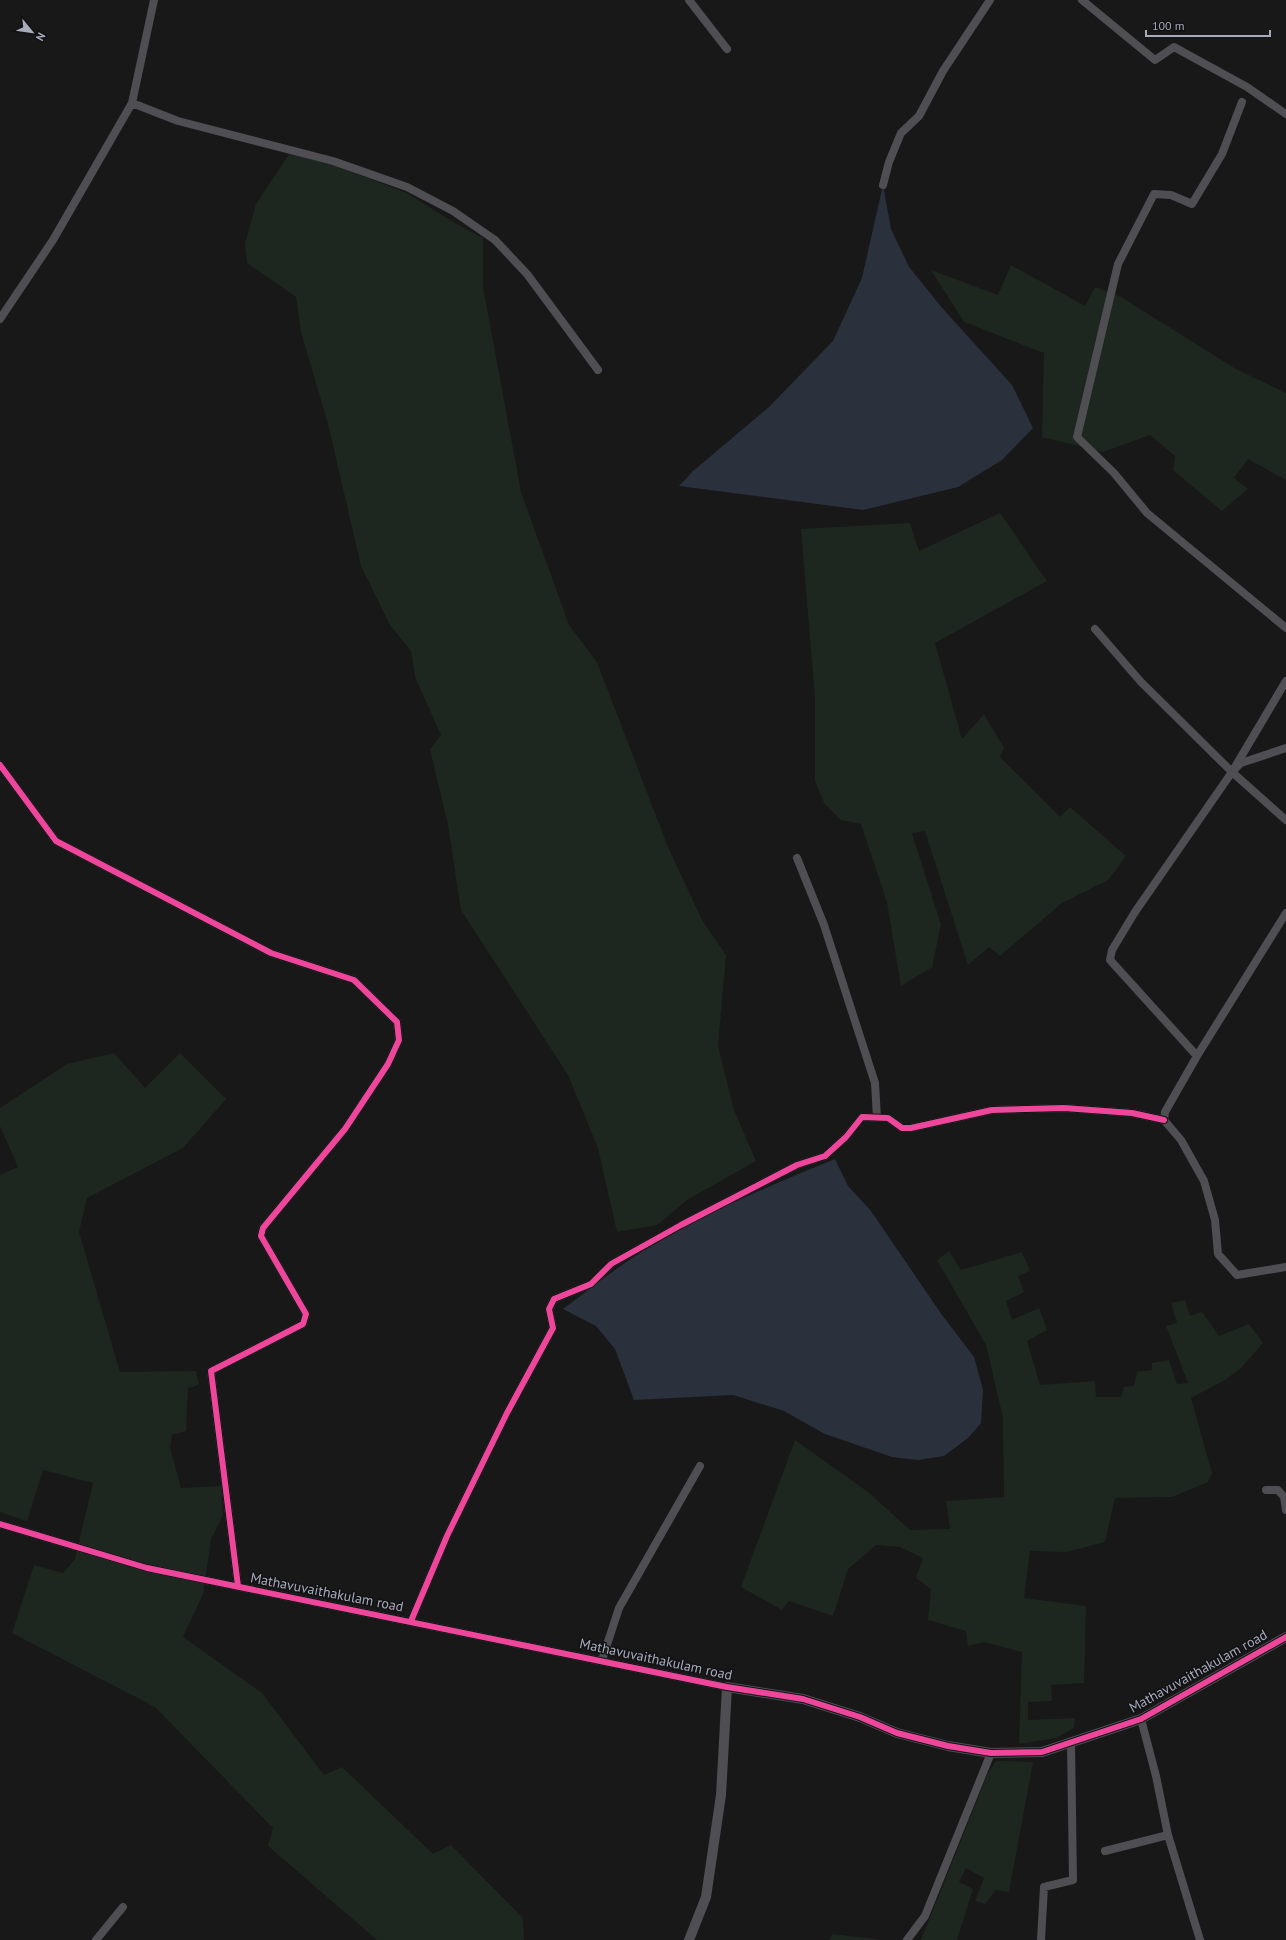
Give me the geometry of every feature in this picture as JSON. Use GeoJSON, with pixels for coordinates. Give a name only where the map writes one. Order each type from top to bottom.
{"type":"FeatureCollection","features":[{"type":"Feature","properties":{"kind":"street"},"geometry":{"type":"LineString","coordinates":[[0,319],[53,240],[132,103],[154,0]]}},
{"type":"Feature","properties":{"kind":"street"},"geometry":{"type":"LineString","coordinates":[[689,0],[727,49]]}},
{"type":"Feature","properties":{"kind":"street"},"geometry":{"type":"LineString","coordinates":[[883,185],[889,162],[902,134],[919,116],[943,71],[990,0]]}},
{"type":"Feature","properties":{"kind":"street"},"geometry":{"type":"LineString","coordinates":[[1082,0],[1155,60],[1174,46],[1246,88],[1286,114]]}},
{"type":"Feature","properties":{"kind":"street"},"geometry":{"type":"LineString","coordinates":[[1242,102],[1222,154],[1192,204],[1171,195],[1154,194],[1118,264],[1078,436],[1114,473],[1147,513],[1286,628]]}},
{"type":"Feature","properties":{"kind":"street"},"geometry":{"type":"LineString","coordinates":[[132,103],[178,121],[340,164],[407,187],[453,211],[496,240],[527,274],[598,370]]}},
{"type":"Feature","properties":{"kind":"street"},"geometry":{"type":"LineString","coordinates":[[1095,629],[1141,682],[1232,772],[1286,820]]}},
{"type":"Feature","properties":{"kind":"street"},"geometry":{"type":"LineString","coordinates":[[1197,1056],[1110,960],[1112,950],[1135,912],[1232,772],[1286,681]]}},
{"type":"Feature","properties":{"kind":"street"},"geometry":{"type":"LineString","coordinates":[[1232,772],[1242,763],[1286,748]]}},
{"type":"Feature","properties":{"kind":"street"},"geometry":{"type":"LineString","coordinates":[[0,765],[56,841],[271,953],[354,980],[397,1022],[399,1040],[388,1064],[345,1129],[263,1228],[261,1236],[306,1314],[303,1324],[211,1371],[238,1586]]}},
{"type":"Feature","properties":{"kind":"street"},"geometry":{"type":"LineString","coordinates":[[798,858],[824,925],[875,1083],[877,1118]]}},
{"type":"Feature","properties":{"kind":"street"},"geometry":{"type":"LineString","coordinates":[[1164,1120],[1166,1112],[1197,1056],[1286,913]]}},
{"type":"Feature","properties":{"kind":"street"},"geometry":{"type":"LineString","coordinates":[[411,1621],[447,1536],[507,1413],[553,1328],[549,1309],[554,1299],[591,1284],[611,1264],[681,1225],[797,1165],[825,1156],[846,1137],[862,1117],[888,1118],[902,1128],[911,1128],[992,1110],[1064,1108],[1132,1113],[1164,1120],[1181,1140],[1204,1181],[1215,1220],[1218,1254],[1238,1275],[1286,1267]]}},
{"type":"Feature","properties":{"kind":"street"},"geometry":{"type":"LineString","coordinates":[[602,1660],[619,1608],[700,1466]]}},
{"type":"Feature","properties":{"kind":"street"},"geometry":{"type":"LineString","coordinates":[[1266,1490],[1278,1490],[1284,1497],[1286,1510]]}},
{"type":"Feature","properties":{"kind":"street","name":"Mathavuvaithakulam road"},"geometry":{"type":"LineString","coordinates":[[0,1524],[147,1568],[602,1660],[727,1687],[803,1699],[860,1717],[898,1732],[948,1746],[991,1753],[1042,1752],[1141,1718],[1286,1637]]}},
{"type":"Feature","properties":{"kind":"street"},"geometry":{"type":"LineString","coordinates":[[689,1940],[708,1889],[721,1795],[727,1687]]}},
{"type":"Feature","properties":{"kind":"street"},"geometry":{"type":"LineString","coordinates":[[1141,1718],[1156,1776],[1168,1835],[1200,1940]]}},
{"type":"Feature","properties":{"kind":"street"},"geometry":{"type":"LineString","coordinates":[[1041,1940],[1044,1887],[1072,1880],[1071,1742]]}},
{"type":"Feature","properties":{"kind":"street"},"geometry":{"type":"LineString","coordinates":[[907,1940],[925,1916],[991,1753]]}},
{"type":"Feature","properties":{"kind":"street"},"geometry":{"type":"LineString","coordinates":[[1105,1851],[1168,1835]]}},
{"type":"Feature","properties":{"kind":"street"},"geometry":{"type":"LineString","coordinates":[[96,1940],[123,1907]]}},
{"type":"Feature","properties":{"kind":"shaded area"},"geometry":{"type":"Polygon","coordinates":[[[289,154],[331,164],[407,193],[453,222],[483,238],[483,287],[521,492],[569,625],[597,662],[668,847],[702,920],[726,955],[718,1046],[734,1110],[756,1161],[687,1200],[657,1225],[617,1232],[598,1148],[568,1075],[461,910],[448,825],[430,749],[441,735],[415,677],[411,651],[390,625],[361,566],[328,424],[301,332],[296,297],[247,263],[245,243],[256,204],[289,154]]]}},
{"type":"Feature","properties":{"kind":"shaded area"},"geometry":{"type":"Polygon","coordinates":[[[883,185],[891,229],[909,267],[943,309],[1012,385],[1033,428],[1002,460],[958,487],[863,510],[679,486],[693,471],[769,407],[833,341],[862,278],[883,185]]]}},
{"type":"Feature","properties":{"kind":"shaded area"},"geometry":{"type":"Polygon","coordinates":[[[1011,265],[1085,306],[1095,287],[1121,297],[1236,369],[1286,393],[1286,480],[1248,459],[1234,478],[1248,489],[1222,511],[1173,470],[1175,456],[1150,435],[1103,452],[1042,437],[1044,353],[964,322],[931,270],[998,295],[1011,265]]]}},
{"type":"Feature","properties":{"kind":"shaded area"},"geometry":{"type":"Polygon","coordinates":[[[1000,513],[1047,581],[935,643],[962,739],[984,714],[1004,748],[1000,757],[1060,817],[1070,807],[1126,856],[1108,880],[1062,903],[1000,956],[989,947],[968,965],[925,831],[912,833],[941,925],[932,967],[901,986],[887,902],[861,824],[841,820],[824,803],[815,781],[815,698],[801,529],[910,523],[919,551],[1000,513]]]}},
{"type":"Feature","properties":{"kind":"shaded area"},"geometry":{"type":"Polygon","coordinates":[[[114,1053],[145,1088],[180,1053],[226,1099],[183,1148],[87,1198],[79,1232],[120,1372],[196,1371],[199,1385],[188,1388],[186,1431],[172,1435],[170,1447],[181,1488],[221,1486],[223,1515],[211,1539],[203,1594],[183,1637],[262,1693],[324,1775],[342,1767],[433,1854],[451,1845],[523,1918],[524,1940],[377,1940],[268,1846],[273,1828],[155,1707],[12,1633],[34,1565],[63,1573],[75,1559],[93,1483],[43,1470],[27,1521],[0,1512],[0,1175],[18,1167],[0,1126],[0,1108],[67,1064],[114,1053]]]}},
{"type":"Feature","properties":{"kind":"shaded area"},"geometry":{"type":"Polygon","coordinates":[[[835,1159],[848,1186],[871,1211],[942,1315],[974,1357],[983,1390],[981,1423],[968,1438],[944,1456],[918,1460],[892,1457],[825,1434],[784,1411],[733,1395],[634,1400],[615,1349],[596,1326],[563,1309],[625,1263],[675,1233],[754,1193],[835,1159]]]}},
{"type":"Feature","properties":{"kind":"shaded area"},"geometry":{"type":"Polygon","coordinates":[[[949,1251],[961,1270],[1022,1252],[1030,1271],[1018,1276],[1024,1292],[1006,1301],[1012,1320],[1039,1308],[1047,1330],[1027,1341],[1040,1385],[1095,1381],[1096,1397],[1121,1397],[1124,1387],[1134,1386],[1137,1372],[1152,1370],[1152,1363],[1169,1360],[1177,1384],[1188,1383],[1166,1326],[1177,1323],[1171,1303],[1185,1300],[1190,1316],[1202,1312],[1219,1336],[1249,1324],[1263,1343],[1241,1368],[1225,1380],[1191,1398],[1212,1473],[1208,1482],[1172,1497],[1115,1498],[1105,1542],[1067,1552],[1030,1551],[1024,1598],[1086,1606],[1084,1683],[1051,1685],[1052,1701],[1028,1702],[1028,1720],[1075,1718],[1074,1728],[1056,1738],[1019,1744],[1022,1652],[984,1642],[968,1646],[966,1631],[928,1620],[931,1589],[916,1578],[923,1558],[900,1547],[876,1545],[848,1569],[833,1616],[789,1601],[782,1610],[741,1587],[795,1440],[868,1492],[910,1530],[950,1529],[946,1501],[1004,1497],[1003,1418],[986,1345],[937,1260],[949,1251]]]}},
{"type":"Feature","properties":{"kind":"shaded area"},"geometry":{"type":"Polygon","coordinates":[[[996,1761],[1033,1762],[1009,1892],[996,1890],[985,1904],[975,1901],[984,1878],[966,1868],[959,1882],[973,1889],[957,1940],[921,1940],[988,1773],[996,1761]]]}},
{"type":"Feature","properties":{"kind":"shaded area"},"geometry":{"type":"Polygon","coordinates":[[[832,1934],[884,1940],[830,1940],[832,1934]]]}},
{"type":"Feature","properties":{"kind":"cycle path"},"geometry":{"type":"LineString","coordinates":[[0,765],[56,841],[271,953],[354,980],[397,1022],[399,1040],[388,1064],[345,1129],[263,1228],[261,1236],[306,1314],[303,1324],[211,1371],[238,1586]]}},
{"type":"Feature","properties":{"kind":"cycle path"},"geometry":{"type":"LineString","coordinates":[[411,1621],[447,1536],[507,1413],[553,1328],[549,1309],[554,1299],[591,1284],[611,1264],[681,1225],[797,1165],[825,1156],[846,1137],[862,1117],[888,1118],[902,1128],[911,1128],[992,1110],[1064,1108],[1132,1113],[1164,1120]]}},
{"type":"Feature","properties":{"kind":"cycle path"},"geometry":{"type":"LineString","coordinates":[[0,1524],[147,1568],[727,1687],[803,1699],[860,1717],[897,1733],[948,1746],[991,1753],[1042,1752],[1141,1719],[1286,1637]]}}]}
